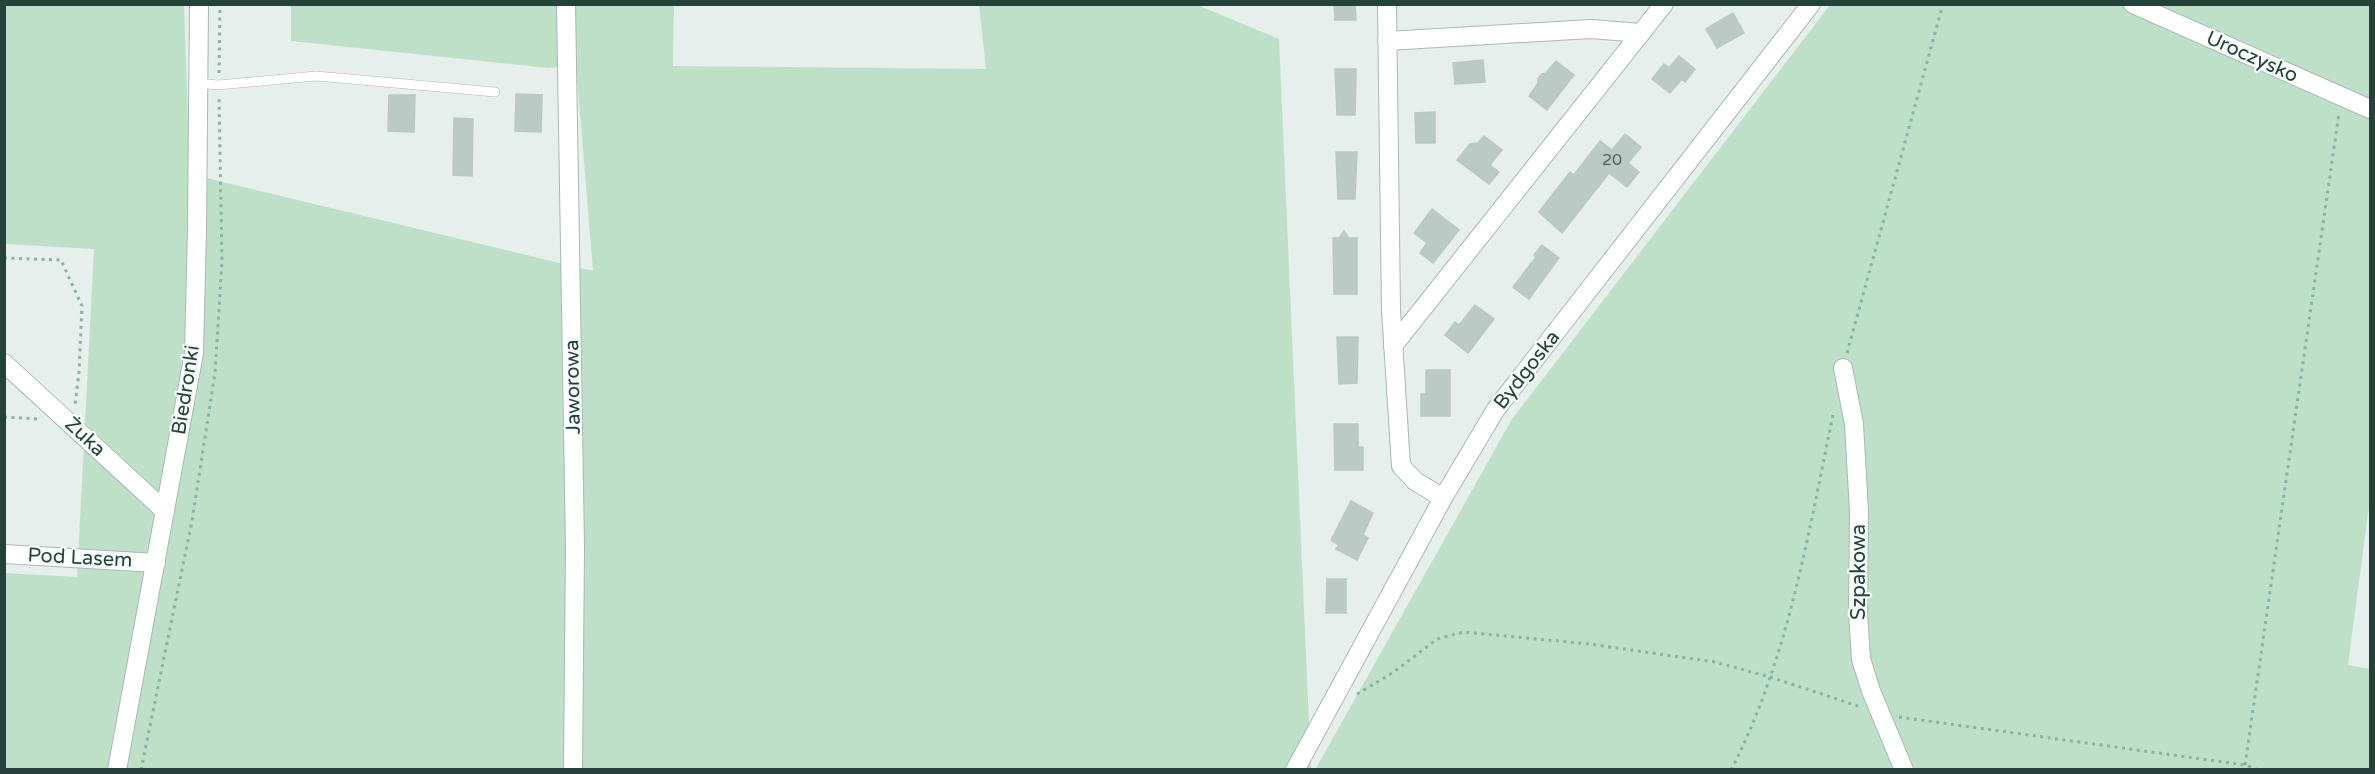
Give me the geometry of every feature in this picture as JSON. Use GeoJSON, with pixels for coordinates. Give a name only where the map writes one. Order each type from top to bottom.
{"type":"FeatureCollection","features":[{"type":"Feature","properties":{"kind":"street","name":"Biedronki"},"geometry":{"type":"LineString","coordinates":[[117,770],[194,353],[199,4]]}},
{"type":"Feature","properties":{"kind":"street","name":"Jaworowa"},"geometry":{"type":"LineString","coordinates":[[566,4],[575,548],[573,770]]}},
{"type":"Feature","properties":{"kind":"street"},"geometry":{"type":"LineString","coordinates":[[1387,4],[1390,310],[1401,466],[1415,481],[1443,498]]}},
{"type":"Feature","properties":{"kind":"street"},"geometry":{"type":"LineString","coordinates":[[1393,346],[1664,4]]}},
{"type":"Feature","properties":{"kind":"street","name":"Bydgoska"},"geometry":{"type":"LineString","coordinates":[[1295,770],[1443,498],[1496,409],[1811,4]]}},
{"type":"Feature","properties":{"kind":"street","name":"Uroczysko"},"geometry":{"type":"LineString","coordinates":[[2133,4],[2370,109]]}},
{"type":"Feature","properties":{"kind":"street"},"geometry":{"type":"LineString","coordinates":[[1387,41],[1591,29],[1641,33]]}},
{"type":"Feature","properties":{"kind":"street","name":"Żuka"},"geometry":{"type":"LineString","coordinates":[[4,363],[165,511]]}},
{"type":"Feature","properties":{"kind":"street","name":"Szpakowa"},"geometry":{"type":"LineString","coordinates":[[1843,368],[1854,423],[1860,650],[1866,675],[1904,770]]}},
{"type":"Feature","properties":{"kind":"street","name":"Pod Lasem"},"geometry":{"type":"LineString","coordinates":[[4,554],[156,563]]}},
{"type":"Feature","properties":{"kind":"lane"},"geometry":{"type":"LineString","coordinates":[[197,83],[218,85],[316,76],[495,92]]}},
{"type":"Feature","properties":{"kind":"path"},"geometry":{"type":"LineString","coordinates":[[2245,765],[2341,96]]}},
{"type":"Feature","properties":{"kind":"path"},"geometry":{"type":"LineString","coordinates":[[4,258],[61,261],[82,306],[79,372],[69,423],[4,417]]}},
{"type":"Feature","properties":{"kind":"path"},"geometry":{"type":"LineString","coordinates":[[1335,698],[1349,697],[1365,690],[1437,639],[1464,632],[1589,644],[1715,662],[1770,677],[1881,714],[2245,765],[2259,770]]}},
{"type":"Feature","properties":{"kind":"green space"},"geometry":{"type":"Polygon","coordinates":[[[5,5],[184,5],[190,174],[593,271],[576,65],[549,68],[291,41],[291,5],[674,5],[673,66],[986,69],[979,5],[1197,5],[1279,39],[1311,769],[5,769],[5,573],[77,577],[94,249],[5,244],[5,5]]]}},
{"type":"Feature","properties":{"kind":"green space"},"geometry":{"type":"Polygon","coordinates":[[[1830,5],[2370,5],[2370,499],[2348,665],[2370,669],[2370,769],[1315,770],[1512,419],[1830,5]]]}},
{"type":"Feature","properties":{"kind":"building"},"geometry":{"type":"Polygon","coordinates":[[[1334,4],[1355,4],[1356,20],[1335,20],[1334,4]]]}},
{"type":"Feature","properties":{"kind":"building"},"geometry":{"type":"Polygon","coordinates":[[[1733,13],[1744,33],[1717,48],[1706,29],[1733,13]]]}},
{"type":"Feature","properties":{"kind":"building"},"geometry":{"type":"Polygon","coordinates":[[[1679,56],[1695,69],[1685,82],[1682,79],[1670,93],[1652,79],[1664,64],[1669,68],[1679,56]]]}},
{"type":"Feature","properties":{"kind":"building"},"geometry":{"type":"Polygon","coordinates":[[[1483,60],[1485,82],[1455,84],[1453,63],[1483,60]]]}},
{"type":"Feature","properties":{"kind":"building"},"geometry":{"type":"Polygon","coordinates":[[[1556,61],[1574,75],[1547,110],[1529,96],[1538,83],[1538,79],[1556,61]]]}},
{"type":"Feature","properties":{"kind":"building"},"geometry":{"type":"Polygon","coordinates":[[[1335,69],[1356,69],[1355,115],[1337,115],[1335,69]]]}},
{"type":"Feature","properties":{"kind":"building"},"geometry":{"type":"Polygon","coordinates":[[[516,94],[542,95],[541,132],[515,131],[516,94]]]}},
{"type":"Feature","properties":{"kind":"building"},"geometry":{"type":"Polygon","coordinates":[[[389,95],[415,95],[414,132],[388,131],[389,95]]]}},
{"type":"Feature","properties":{"kind":"building"},"geometry":{"type":"Polygon","coordinates":[[[1435,112],[1435,143],[1416,143],[1415,113],[1435,112]]]}},
{"type":"Feature","properties":{"kind":"building"},"geometry":{"type":"Polygon","coordinates":[[[454,118],[473,119],[472,176],[453,175],[454,118]]]}},
{"type":"Feature","properties":{"kind":"building"},"geometry":{"type":"Polygon","coordinates":[[[1625,134],[1641,147],[1628,163],[1639,172],[1627,187],[1609,173],[1562,233],[1539,212],[1570,172],[1574,175],[1600,141],[1612,150],[1625,134]]]}},
{"type":"Feature","properties":{"kind":"building"},"geometry":{"type":"Polygon","coordinates":[[[1484,136],[1502,150],[1490,165],[1499,172],[1489,184],[1457,160],[1470,144],[1478,143],[1484,136]]]}},
{"type":"Feature","properties":{"kind":"building"},"geometry":{"type":"Polygon","coordinates":[[[1336,152],[1357,152],[1355,199],[1338,199],[1336,152]]]}},
{"type":"Feature","properties":{"kind":"building"},"geometry":{"type":"Polygon","coordinates":[[[1432,209],[1459,230],[1433,263],[1420,253],[1427,243],[1414,233],[1432,209]]]}},
{"type":"Feature","properties":{"kind":"building"},"geometry":{"type":"Polygon","coordinates":[[[1344,231],[1349,238],[1357,238],[1357,294],[1334,294],[1333,238],[1339,238],[1344,231]]]}},
{"type":"Feature","properties":{"kind":"building"},"geometry":{"type":"Polygon","coordinates":[[[1542,245],[1559,258],[1529,299],[1513,287],[1536,257],[1534,255],[1542,245]]]}},
{"type":"Feature","properties":{"kind":"building"},"geometry":{"type":"Polygon","coordinates":[[[1475,305],[1494,319],[1468,353],[1445,335],[1455,322],[1459,325],[1475,305]]]}},
{"type":"Feature","properties":{"kind":"building"},"geometry":{"type":"Polygon","coordinates":[[[1337,337],[1358,337],[1357,383],[1339,384],[1337,337]]]}},
{"type":"Feature","properties":{"kind":"building"},"geometry":{"type":"Polygon","coordinates":[[[1426,370],[1450,370],[1450,416],[1421,416],[1421,394],[1426,394],[1426,370]]]}},
{"type":"Feature","properties":{"kind":"building"},"geometry":{"type":"Polygon","coordinates":[[[1334,424],[1358,424],[1358,447],[1363,447],[1363,470],[1335,470],[1334,424]]]}},
{"type":"Feature","properties":{"kind":"building"},"geometry":{"type":"Polygon","coordinates":[[[1351,501],[1373,513],[1363,535],[1368,538],[1357,560],[1336,549],[1339,545],[1331,540],[1351,501]]]}},
{"type":"Feature","properties":{"kind":"building"},"geometry":{"type":"Polygon","coordinates":[[[1327,579],[1346,579],[1346,613],[1326,613],[1327,579]]]}}]}
